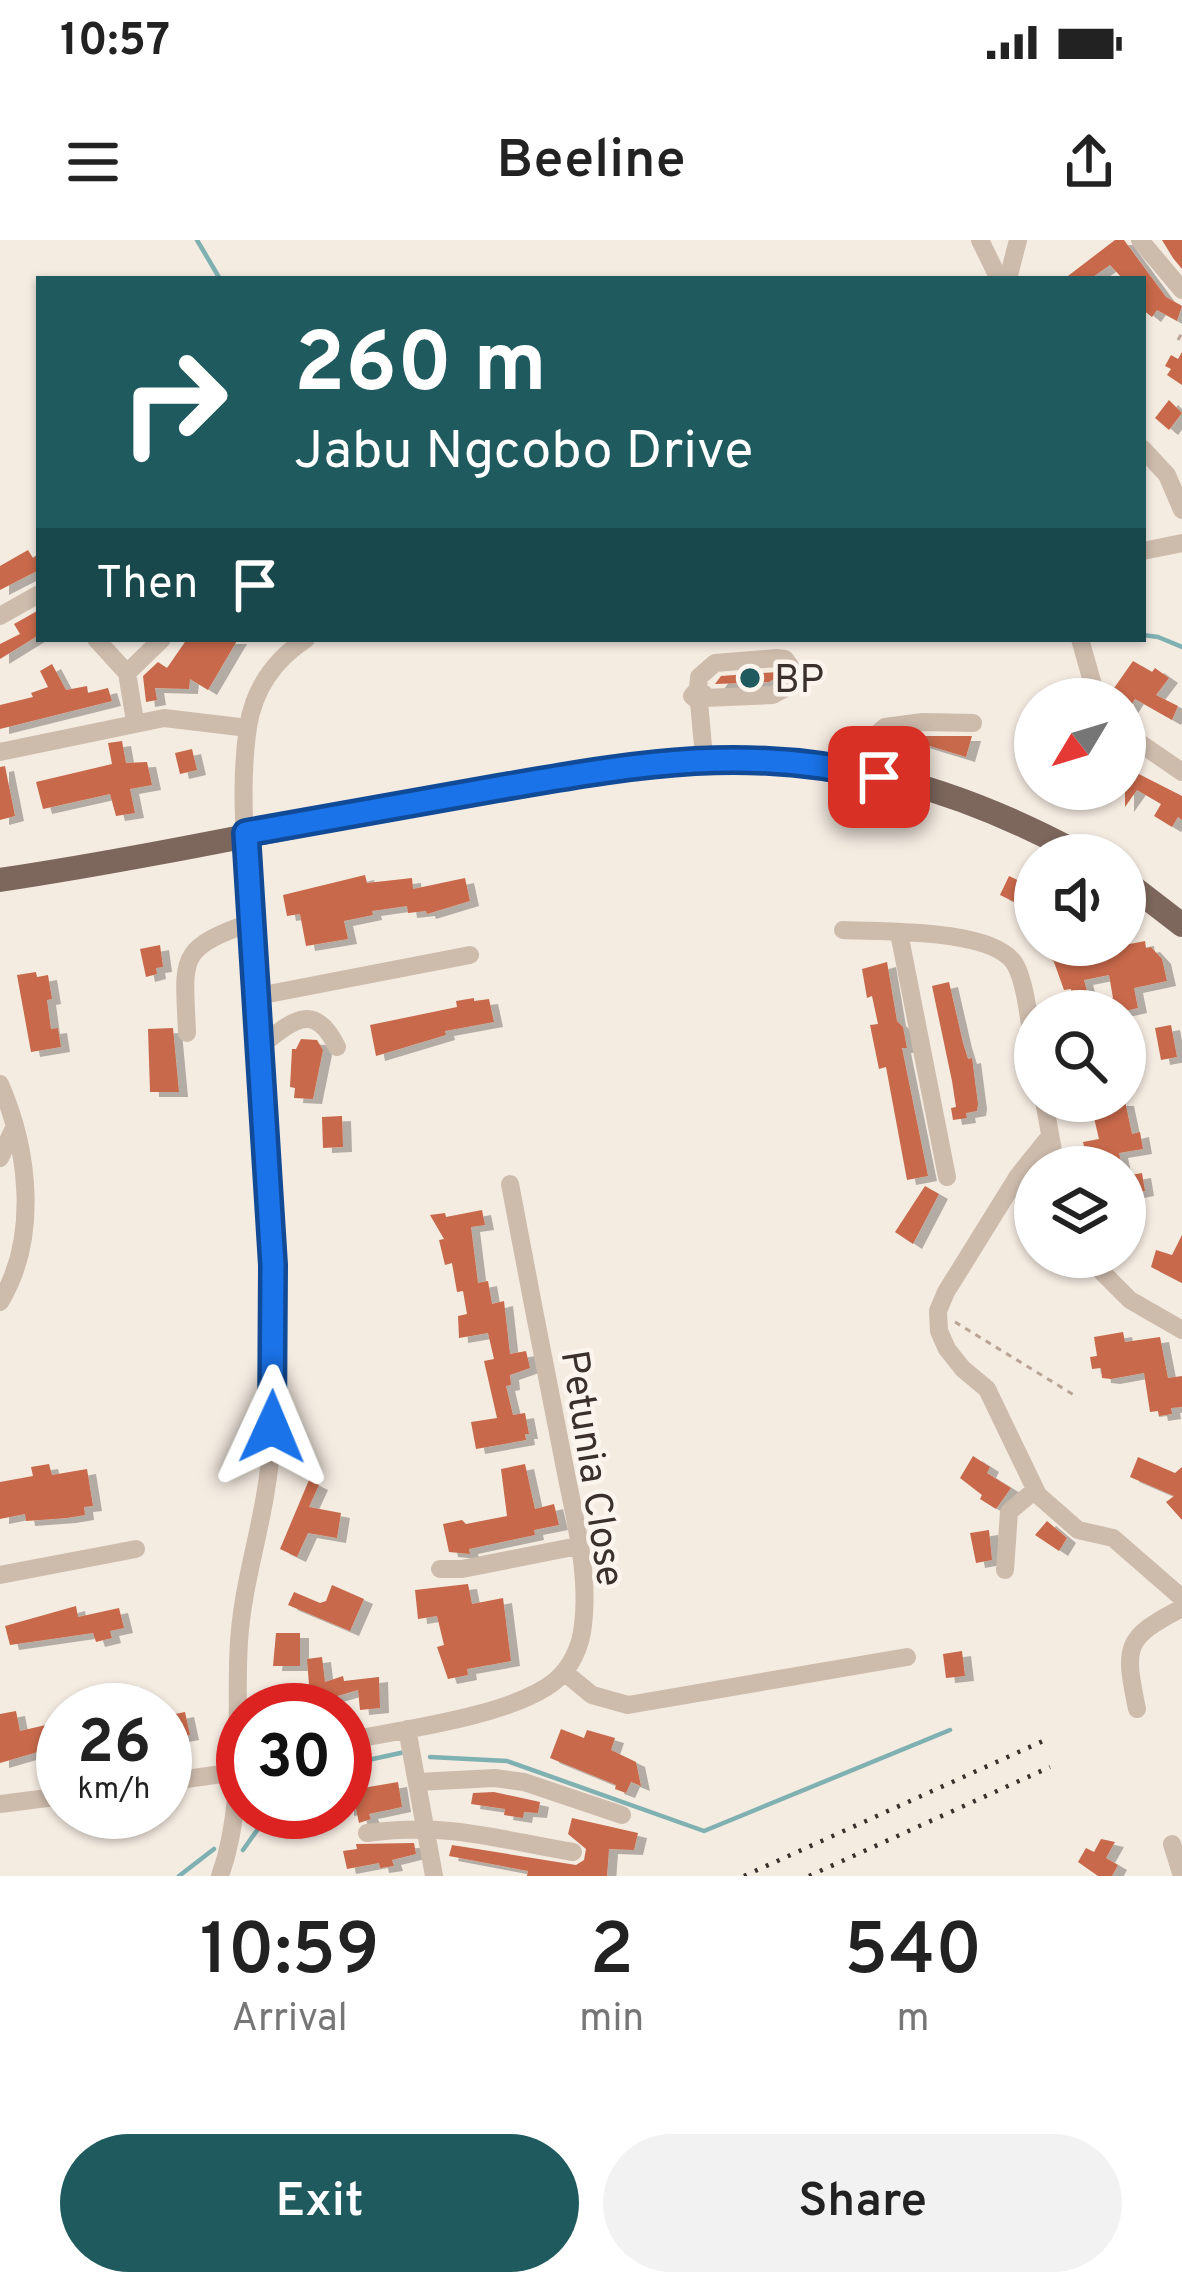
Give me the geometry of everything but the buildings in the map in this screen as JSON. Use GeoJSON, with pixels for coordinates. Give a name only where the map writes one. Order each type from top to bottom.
{"type":"FeatureCollection","features":[{"type":"Feature","properties":{"kind":"main road"},"geometry":{"type":"LineString","coordinates":[[0,880],[593,771],[704,758],[783,760],[838,768],[974,804],[1043,834]]}},
{"type":"Feature","properties":{"kind":"main road"},"geometry":{"type":"LineString","coordinates":[[1146,897],[1182,925]]}},
{"type":"Feature","properties":{"kind":"street"},"geometry":{"type":"LineString","coordinates":[[980,240],[998,276]]}},
{"type":"Feature","properties":{"kind":"street"},"geometry":{"type":"LineString","coordinates":[[1009,276],[1018,240]]}},
{"type":"Feature","properties":{"kind":"street"},"geometry":{"type":"LineString","coordinates":[[1140,240],[1182,290]]}},
{"type":"Feature","properties":{"kind":"street"},"geometry":{"type":"LineString","coordinates":[[1146,281],[1160,268]]}},
{"type":"Feature","properties":{"kind":"street"},"geometry":{"type":"LineString","coordinates":[[1146,452],[1167,475],[1182,510]]}},
{"type":"Feature","properties":{"kind":"street"},"geometry":{"type":"LineString","coordinates":[[1146,550],[1182,543]]}},
{"type":"Feature","properties":{"kind":"street"},"geometry":{"type":"LineString","coordinates":[[0,616],[36,596]]}},
{"type":"Feature","properties":{"kind":"street"},"geometry":{"type":"LineString","coordinates":[[98,642],[127,674],[135,721]]}},
{"type":"Feature","properties":{"kind":"street"},"geometry":{"type":"LineString","coordinates":[[127,674],[159,642]]}},
{"type":"Feature","properties":{"kind":"street"},"geometry":{"type":"LineString","coordinates":[[239,1683],[239,1643],[272,1427],[273,1265],[246,833],[248,728],[264,681],[302,642]]}},
{"type":"Feature","properties":{"kind":"street"},"geometry":{"type":"LineString","coordinates":[[1081,642],[1091,678]]}},
{"type":"Feature","properties":{"kind":"street"},"geometry":{"type":"LineString","coordinates":[[700,696],[704,758]]}},
{"type":"Feature","properties":{"kind":"street"},"geometry":{"type":"LineString","coordinates":[[0,752],[135,721],[179,718],[248,728]]}},
{"type":"Feature","properties":{"kind":"street"},"geometry":{"type":"LineString","coordinates":[[838,768],[885,727],[973,723]]}},
{"type":"Feature","properties":{"kind":"street"},"geometry":{"type":"LineString","coordinates":[[1146,747],[1182,772]]}},
{"type":"Feature","properties":{"kind":"street"},"geometry":{"type":"LineString","coordinates":[[188,1033],[186,974],[194,950],[205,940],[252,922]]}},
{"type":"Feature","properties":{"kind":"street"},"geometry":{"type":"LineString","coordinates":[[844,930],[971,941],[1004,952],[1018,972],[1022,990]]}},
{"type":"Feature","properties":{"kind":"street"},"geometry":{"type":"LineString","coordinates":[[899,933],[947,1177]]}},
{"type":"Feature","properties":{"kind":"street"},"geometry":{"type":"LineString","coordinates":[[258,996],[470,955]]}},
{"type":"Feature","properties":{"kind":"street"},"geometry":{"type":"LineString","coordinates":[[260,1046],[292,1023],[310,1018],[325,1025],[338,1047]]}},
{"type":"Feature","properties":{"kind":"street"},"geometry":{"type":"LineString","coordinates":[[0,1084],[14,1125],[26,1211],[16,1270],[0,1302]]}},
{"type":"Feature","properties":{"kind":"street"},"geometry":{"type":"LineString","coordinates":[[1048,1122],[1053,1146]]}},
{"type":"Feature","properties":{"kind":"street"},"geometry":{"type":"LineString","coordinates":[[0,1158],[14,1125]]}},
{"type":"Feature","properties":{"kind":"street"},"geometry":{"type":"LineString","coordinates":[[1051,1136],[1018,1176],[946,1292],[938,1311],[939,1331],[963,1370],[987,1389],[1034,1490],[1071,1526],[1113,1538],[1182,1598]]}},
{"type":"Feature","properties":{"kind":"street","name":"Petunia Close"},"geometry":{"type":"LineString","coordinates":[[510,1184],[578,1546],[584,1624],[564,1672]]}},
{"type":"Feature","properties":{"kind":"street"},"geometry":{"type":"LineString","coordinates":[[1108,1278],[1130,1300],[1182,1330]]}},
{"type":"Feature","properties":{"kind":"street"},"geometry":{"type":"LineString","coordinates":[[1005,1570],[1009,1512],[1034,1490]]}},
{"type":"Feature","properties":{"kind":"street"},"geometry":{"type":"LineString","coordinates":[[440,1569],[462,1569],[578,1546]]}},
{"type":"Feature","properties":{"kind":"street"},"geometry":{"type":"LineString","coordinates":[[0,1575],[136,1549]]}},
{"type":"Feature","properties":{"kind":"street"},"geometry":{"type":"LineString","coordinates":[[1137,1709],[1130,1650],[1150,1623],[1182,1608]]}},
{"type":"Feature","properties":{"kind":"street"},"geometry":{"type":"LineString","coordinates":[[372,1736],[510,1703],[537,1692],[564,1672],[592,1695],[628,1705],[908,1658]]}},
{"type":"Feature","properties":{"kind":"street"},"geometry":{"type":"LineString","coordinates":[[407,1729],[434,1876]]}},
{"type":"Feature","properties":{"kind":"street"},"geometry":{"type":"LineString","coordinates":[[417,1782],[510,1779],[622,1815]]}},
{"type":"Feature","properties":{"kind":"street"},"geometry":{"type":"LineString","coordinates":[[0,1804],[36,1799]]}},
{"type":"Feature","properties":{"kind":"street"},"geometry":{"type":"LineString","coordinates":[[372,1832],[425,1827],[466,1830],[574,1852]]}},
{"type":"Feature","properties":{"kind":"street"},"geometry":{"type":"LineString","coordinates":[[220,1876],[230,1839]]}},
{"type":"Feature","properties":{"kind":"street"},"geometry":{"type":"LineString","coordinates":[[1172,1844],[1182,1876]]}},
{"type":"Feature","properties":{"kind":"path"},"geometry":{"type":"LineString","coordinates":[[1178,340],[1182,333]]}},
{"type":"Feature","properties":{"kind":"path"},"geometry":{"type":"LineString","coordinates":[[938,1311],[1074,1395]]}},
{"type":"Feature","properties":{"kind":"waterway"},"geometry":{"type":"LineString","coordinates":[[197,240],[218,276]]}},
{"type":"Feature","properties":{"kind":"waterway"},"geometry":{"type":"LineString","coordinates":[[1146,635],[1182,647]]}},
{"type":"Feature","properties":{"kind":"waterway"},"geometry":{"type":"LineString","coordinates":[[430,1757],[507,1761],[704,1831],[950,1730]]}},
{"type":"Feature","properties":{"kind":"waterway"},"geometry":{"type":"LineString","coordinates":[[372,1759],[405,1752]]}},
{"type":"Feature","properties":{"kind":"waterway"},"geometry":{"type":"LineString","coordinates":[[243,1850],[251,1839]]}},
{"type":"Feature","properties":{"kind":"waterway"},"geometry":{"type":"LineString","coordinates":[[179,1876],[214,1849]]}},
{"type":"Feature","properties":{"kind":"railway"},"geometry":{"type":"LineString","coordinates":[[744,1876],[1043,1741]]}},
{"type":"Feature","properties":{"kind":"railway"},"geometry":{"type":"LineString","coordinates":[[809,1876],[1050,1767]]}},
{"type":"Feature","properties":{"kind":"place","name":"BP"},"geometry":{"type":"Point","coordinates":[750,678]}},
{"type":"Feature","properties":{"kind":"route"},"geometry":{"type":"LineString","coordinates":[[272,1427],[273,1265],[246,833],[593,771],[704,758],[783,760],[879,777]]}}]}
